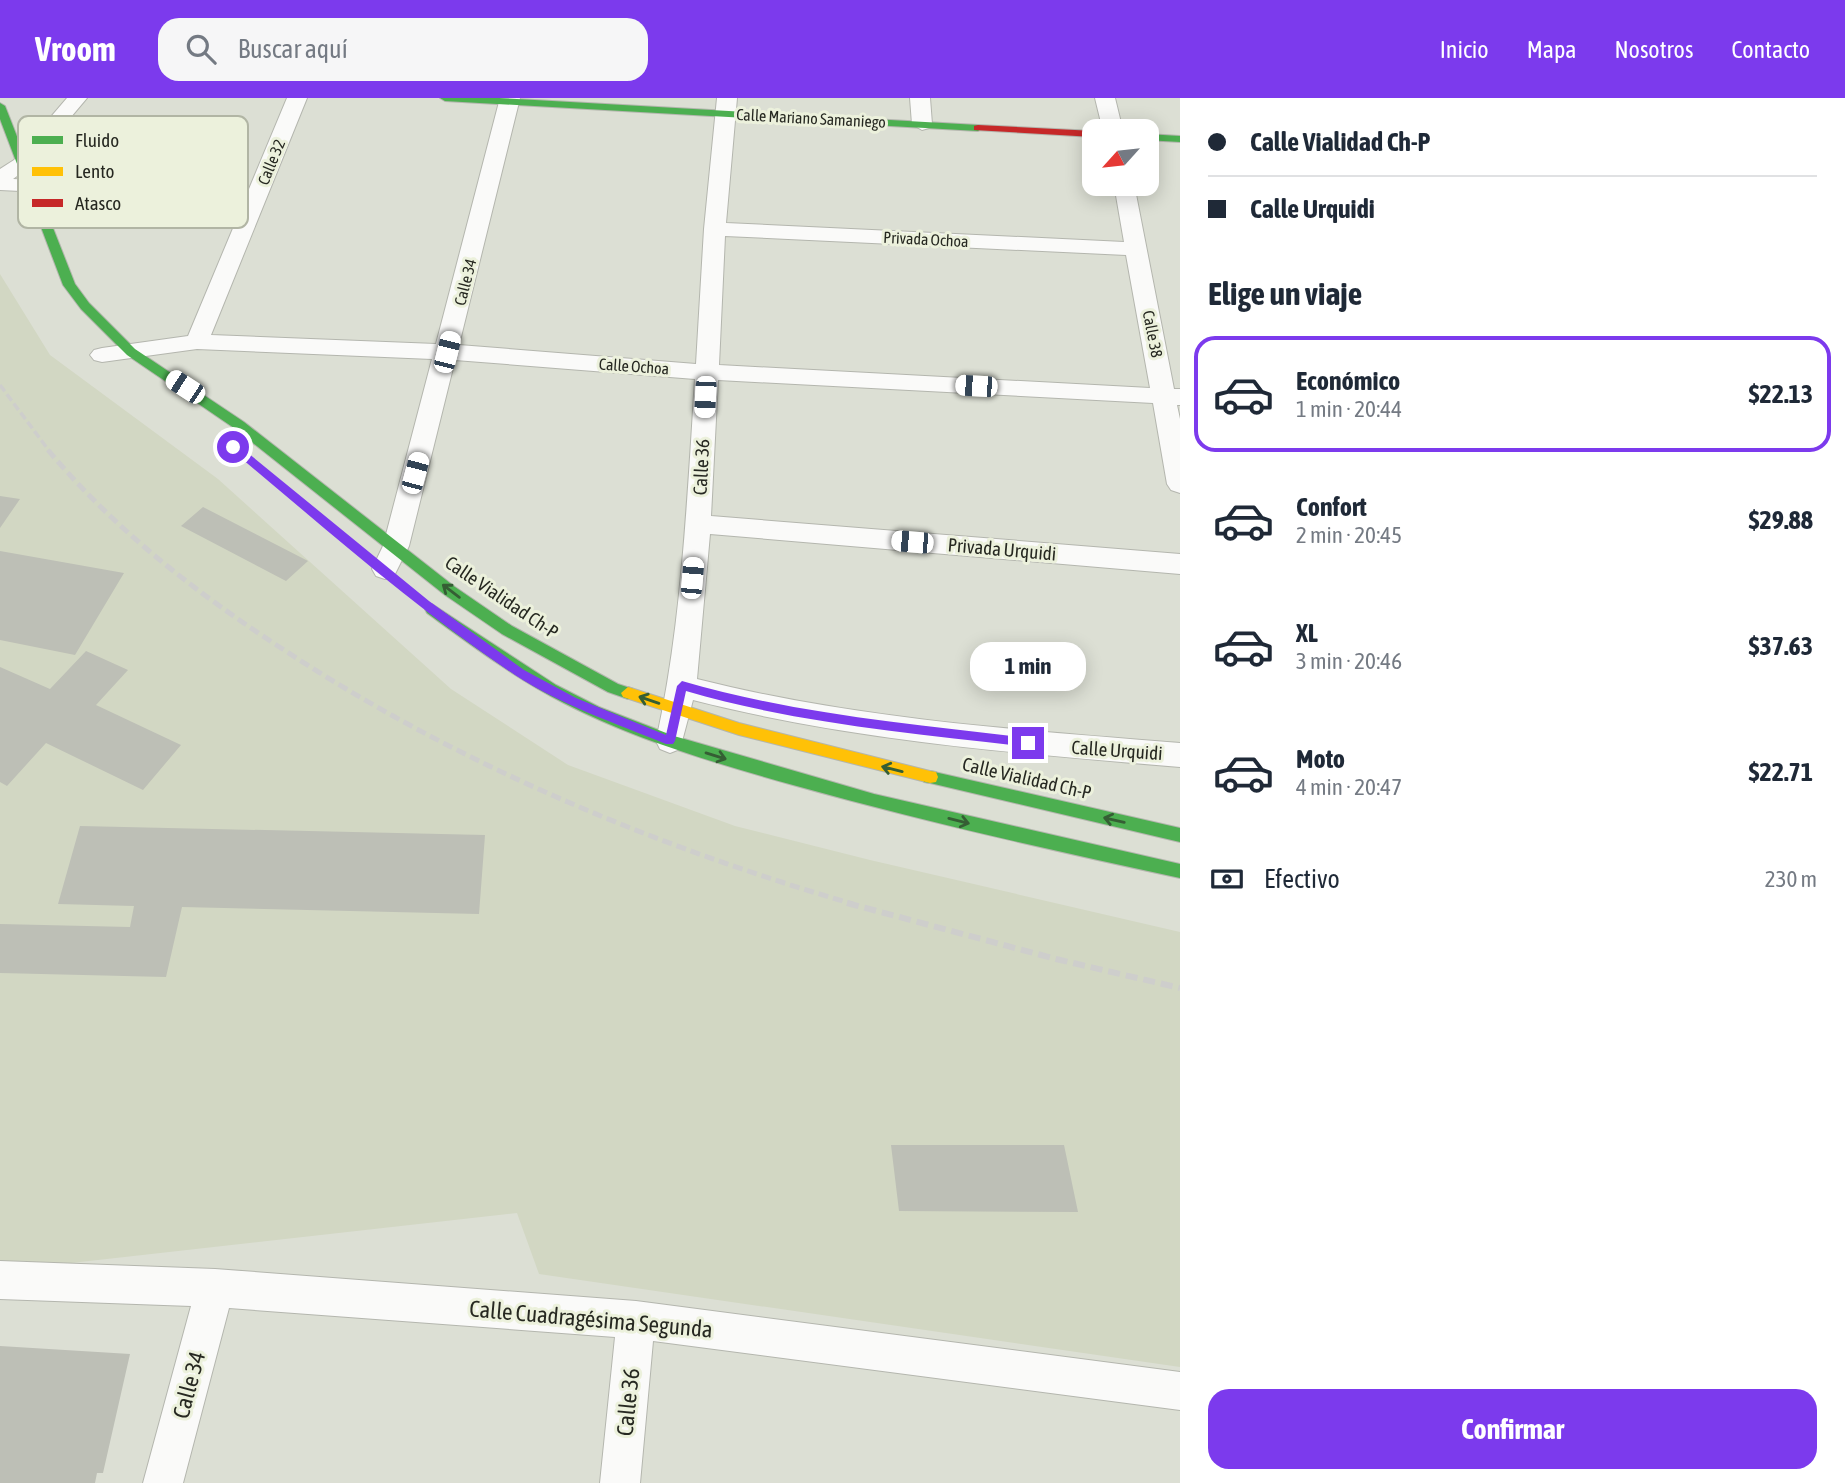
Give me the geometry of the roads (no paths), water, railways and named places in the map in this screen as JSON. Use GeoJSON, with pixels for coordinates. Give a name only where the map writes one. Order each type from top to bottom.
{"type":"FeatureCollection","features":[{"type":"Feature","properties":{"kind":"main road","name":"Calle Mariano Samaniego"},"geometry":{"type":"LineString","coordinates":[[445,98],[726,106],[922,124],[1082,133]]}},
{"type":"Feature","properties":{"kind":"main road","name":"Calle Vialidad Ch-P"},"geometry":{"type":"LineString","coordinates":[[0,106],[18,156]]}},
{"type":"Feature","properties":{"kind":"main road"},"geometry":{"type":"LineString","coordinates":[[1159,138],[1180,139]]}},
{"type":"Feature","properties":{"kind":"main road","name":"Calle Vialidad Ch-P"},"geometry":{"type":"LineString","coordinates":[[47,228],[69,285],[126,360],[239,425],[450,591],[538,648],[613,688],[679,698],[891,768],[1180,835]]}},
{"type":"Feature","properties":{"kind":"main road"},"geometry":{"type":"LineString","coordinates":[[415,595],[520,673],[572,701],[670,741],[815,785],[1021,836],[1180,871]]}},
{"type":"Feature","properties":{"kind":"street"},"geometry":{"type":"LineString","coordinates":[[62,116],[77,98]]}},
{"type":"Feature","properties":{"kind":"street","name":"Calle 32"},"geometry":{"type":"LineString","coordinates":[[248,219],[297,98]]}},
{"type":"Feature","properties":{"kind":"street"},"geometry":{"type":"LineString","coordinates":[[920,98],[922,124]]}},
{"type":"Feature","properties":{"kind":"street"},"geometry":{"type":"LineString","coordinates":[[1105,98],[1110,119]]}},
{"type":"Feature","properties":{"kind":"street","name":"Calle 34"},"geometry":{"type":"LineString","coordinates":[[385,570],[396,546],[510,100]]}},
{"type":"Feature","properties":{"kind":"street","name":"Calle 36"},"geometry":{"type":"LineString","coordinates":[[670,741],[679,698],[698,524],[715,229],[726,106]]}},
{"type":"Feature","properties":{"kind":"street"},"geometry":{"type":"LineString","coordinates":[[3,183],[18,167]]}},
{"type":"Feature","properties":{"kind":"street"},"geometry":{"type":"LineString","coordinates":[[248,195],[258,195]]}},
{"type":"Feature","properties":{"kind":"street","name":"Calle 38"},"geometry":{"type":"LineString","coordinates":[[1126,196],[1136,249],[1173,397],[1180,484]]}},
{"type":"Feature","properties":{"kind":"street","name":"Calle 32"},"geometry":{"type":"LineString","coordinates":[[197,342],[244,228]]}},
{"type":"Feature","properties":{"kind":"street","name":"Privada Ochoa"},"geometry":{"type":"LineString","coordinates":[[715,229],[1136,249]]}},
{"type":"Feature","properties":{"kind":"street","name":"Calle Ochoa"},"geometry":{"type":"LineString","coordinates":[[97,351],[126,360],[197,342],[447,352],[706,372],[1173,397]]}},
{"type":"Feature","properties":{"kind":"street","name":"Privada Urquidi"},"geometry":{"type":"LineString","coordinates":[[698,524],[1180,564]]}},
{"type":"Feature","properties":{"kind":"street","name":"Calle Urquidi"},"geometry":{"type":"LineString","coordinates":[[679,698],[737,702],[848,721],[1028,743],[1180,755]]}},
{"type":"Feature","properties":{"kind":"street","name":"Calle Cuadragésima Segunda"},"geometry":{"type":"LineString","coordinates":[[0,1280],[215,1288],[636,1321],[1180,1391]]}},
{"type":"Feature","properties":{"kind":"street","name":"Calle 34"},"geometry":{"type":"LineString","coordinates":[[163,1483],[215,1288]]}},
{"type":"Feature","properties":{"kind":"street","name":"Calle 36"},"geometry":{"type":"LineString","coordinates":[[620,1483],[636,1321]]}},
{"type":"Feature","properties":{"kind":"railway"},"geometry":{"type":"LineString","coordinates":[[0,385],[50,452]]}},
{"type":"Feature","properties":{"kind":"railway"},"geometry":{"type":"LineString","coordinates":[[48,450],[73,479],[128,533],[187,582],[281,648],[416,729],[557,797],[630,828],[778,881],[853,904]]}},
{"type":"Feature","properties":{"kind":"railway"},"geometry":{"type":"LineString","coordinates":[[847,903],[1056,959],[1180,988]]}}]}
